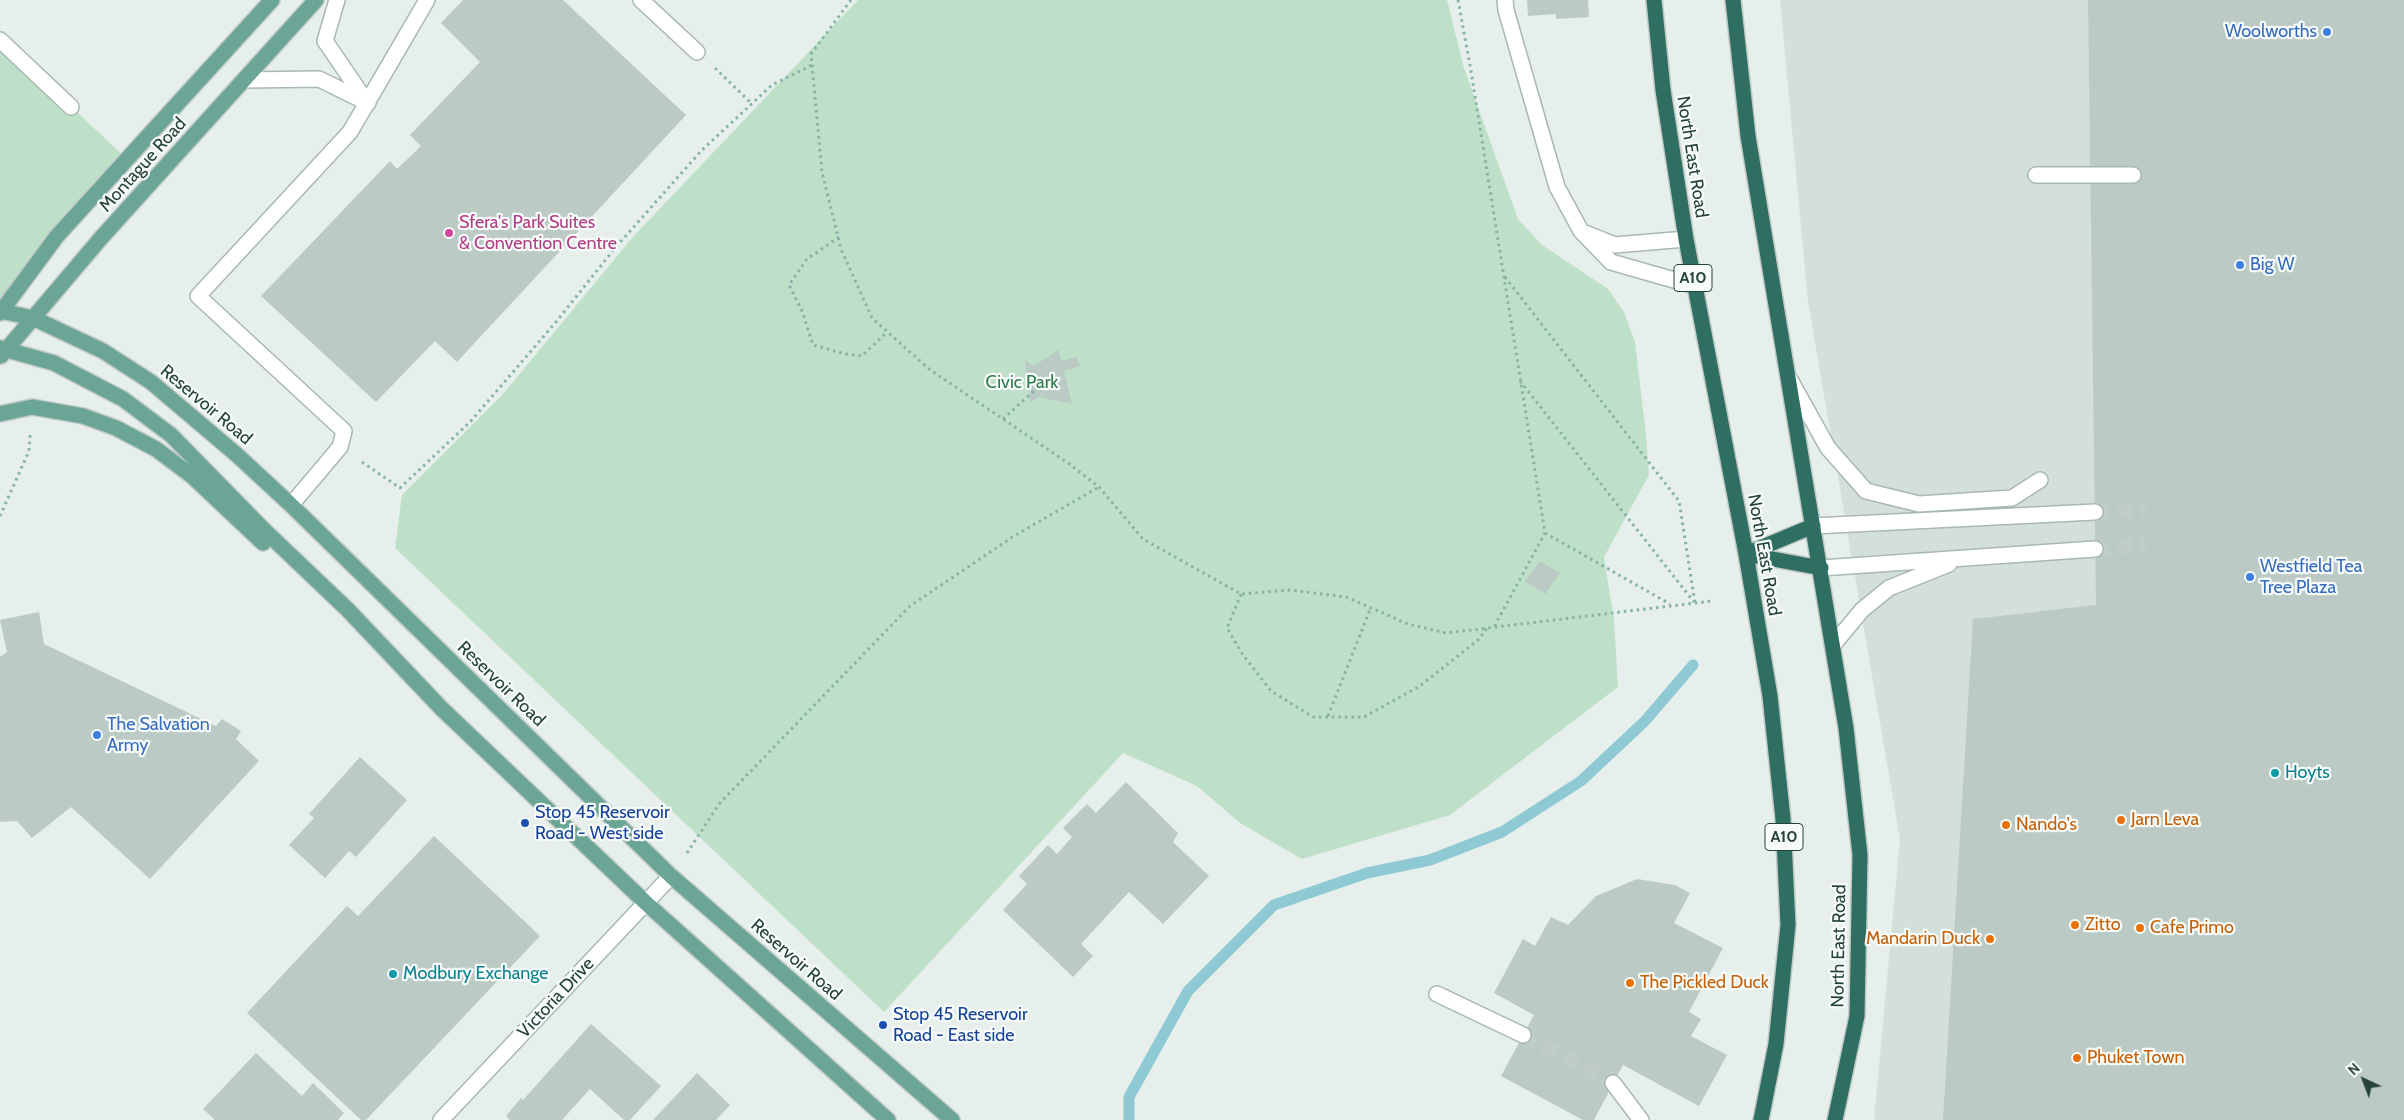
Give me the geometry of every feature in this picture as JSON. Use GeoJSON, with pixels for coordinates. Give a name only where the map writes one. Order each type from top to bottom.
{"type":"FeatureCollection","features":[{"type":"Feature","properties":{"kind":"highway","name":"North East Road"},"geometry":{"type":"LineString","coordinates":[[1654,0],[1663,90],[1686,239],[1746,554],[1770,696],[1783,819],[1788,925],[1776,1044],[1760,1120]]}},
{"type":"Feature","properties":{"kind":"highway","name":"North East Road"},"geometry":{"type":"LineString","coordinates":[[1733,0],[1748,136],[1846,728],[1860,855],[1857,1016],[1835,1120]]}},
{"type":"Feature","properties":{"kind":"highway"},"geometry":{"type":"LineString","coordinates":[[1746,554],[1813,526]]}},
{"type":"Feature","properties":{"kind":"highway"},"geometry":{"type":"LineString","coordinates":[[1746,554],[1821,568]]}},
{"type":"Feature","properties":{"kind":"main road","name":"Montague Road"},"geometry":{"type":"LineString","coordinates":[[0,312],[57,236],[272,0]]}},
{"type":"Feature","properties":{"kind":"main road","name":"Montague Road"},"geometry":{"type":"LineString","coordinates":[[2,352],[101,238],[316,0]]}},
{"type":"Feature","properties":{"kind":"main road","name":"Reservoir Road"},"geometry":{"type":"LineString","coordinates":[[0,312],[33,318],[103,351],[151,382],[237,455],[291,505],[671,876],[952,1120]]}},
{"type":"Feature","properties":{"kind":"main road"},"geometry":{"type":"LineString","coordinates":[[2,352],[54,363],[123,399],[171,435],[265,532],[348,610],[441,708],[646,903],[888,1120]]}},
{"type":"Feature","properties":{"kind":"main road"},"geometry":{"type":"LineString","coordinates":[[0,414],[32,407],[83,416],[116,428],[156,449],[192,476],[305,583],[348,610]]}},
{"type":"Feature","properties":{"kind":"street"},"geometry":{"type":"LineString","coordinates":[[337,0],[325,41],[368,103]]}},
{"type":"Feature","properties":{"kind":"street"},"geometry":{"type":"LineString","coordinates":[[291,505],[340,447],[344,431],[198,296],[350,132],[427,0]]}},
{"type":"Feature","properties":{"kind":"street"},"geometry":{"type":"LineString","coordinates":[[1505,0],[1506,10],[1557,187],[1581,231],[1610,262],[1695,286]]}},
{"type":"Feature","properties":{"kind":"street"},"geometry":{"type":"LineString","coordinates":[[647,2],[697,52]]}},
{"type":"Feature","properties":{"kind":"street"},"geometry":{"type":"LineString","coordinates":[[0,40],[71,107]]}},
{"type":"Feature","properties":{"kind":"street"},"geometry":{"type":"LineString","coordinates":[[245,80],[319,79],[368,103]]}},
{"type":"Feature","properties":{"kind":"street"},"geometry":{"type":"LineString","coordinates":[[2036,175],[2133,175]]}},
{"type":"Feature","properties":{"kind":"street"},"geometry":{"type":"LineString","coordinates":[[1581,231],[1615,245],[1686,239]]}},
{"type":"Feature","properties":{"kind":"street"},"geometry":{"type":"LineString","coordinates":[[1788,376],[1828,448],[1866,491],[1919,504],[2012,498],[2040,480]]}},
{"type":"Feature","properties":{"kind":"street"},"geometry":{"type":"LineString","coordinates":[[1813,526],[2095,512]]}},
{"type":"Feature","properties":{"kind":"street"},"geometry":{"type":"LineString","coordinates":[[1821,568],[2096,549]]}},
{"type":"Feature","properties":{"kind":"street"},"geometry":{"type":"LineString","coordinates":[[1833,645],[1862,610],[1890,588],[1962,558]]}},
{"type":"Feature","properties":{"kind":"street","name":"Victoria Drive"},"geometry":{"type":"LineString","coordinates":[[441,1120],[671,876]]}},
{"type":"Feature","properties":{"kind":"street"},"geometry":{"type":"LineString","coordinates":[[1437,994],[1523,1035]]}},
{"type":"Feature","properties":{"kind":"street"},"geometry":{"type":"LineString","coordinates":[[1613,1083],[1641,1120]]}},
{"type":"Feature","properties":{"kind":"path"},"geometry":{"type":"LineString","coordinates":[[851,0],[811,54],[822,172],[841,249],[872,318],[929,369],[1068,463],[1099,487],[1144,539],[1241,594],[1290,590],[1346,597],[1408,624],[1446,633],[1670,604],[1712,601]]}},
{"type":"Feature","properties":{"kind":"path"},"geometry":{"type":"LineString","coordinates":[[1458,0],[1545,533],[1493,627]]}},
{"type":"Feature","properties":{"kind":"path"},"geometry":{"type":"LineString","coordinates":[[697,52],[752,104]]}},
{"type":"Feature","properties":{"kind":"path"},"geometry":{"type":"LineString","coordinates":[[340,447],[400,488],[470,422],[556,322],[615,248],[702,150],[772,85],[812,65]]}},
{"type":"Feature","properties":{"kind":"path"},"geometry":{"type":"LineString","coordinates":[[839,236],[807,259],[789,284],[802,311],[812,345],[845,354],[862,356],[887,332]]}},
{"type":"Feature","properties":{"kind":"path"},"geometry":{"type":"LineString","coordinates":[[1504,275],[1678,501],[1695,603]]}},
{"type":"Feature","properties":{"kind":"path"},"geometry":{"type":"LineString","coordinates":[[1004,419],[1046,380]]}},
{"type":"Feature","properties":{"kind":"path"},"geometry":{"type":"LineString","coordinates":[[1519,381],[1695,603]]}},
{"type":"Feature","properties":{"kind":"path"},"geometry":{"type":"LineString","coordinates":[[0,516],[29,451],[31,431]]}},
{"type":"Feature","properties":{"kind":"path"},"geometry":{"type":"LineString","coordinates":[[671,876],[719,804],[910,606],[1014,536],[1099,487]]}},
{"type":"Feature","properties":{"kind":"path"},"geometry":{"type":"LineString","coordinates":[[1545,533],[1670,604]]}},
{"type":"Feature","properties":{"kind":"path"},"geometry":{"type":"LineString","coordinates":[[1241,594],[1226,628],[1243,655],[1271,691],[1313,716],[1364,717],[1420,686],[1478,640],[1488,628]]}},
{"type":"Feature","properties":{"kind":"path"},"geometry":{"type":"LineString","coordinates":[[1328,716],[1370,607]]}},
{"type":"Feature","properties":{"kind":"shaded area","name":"Westfield Tea Tree Plaza"},"geometry":{"type":"Polygon","coordinates":[[[1780,0],[2404,0],[2404,1120],[1874,1120],[1900,839],[1808,302],[1780,0]]]}},
{"type":"Feature","properties":{"kind":"green space","name":"Civic Park"},"geometry":{"type":"Polygon","coordinates":[[[858,0],[1447,0],[1464,68],[1518,219],[1542,245],[1608,289],[1624,312],[1635,342],[1649,475],[1604,557],[1614,620],[1618,687],[1450,815],[1302,859],[1240,823],[1197,786],[1123,753],[884,1012],[395,548],[402,495],[504,393],[632,238],[858,0]]]}},
{"type":"Feature","properties":{"kind":"green space"},"geometry":{"type":"Polygon","coordinates":[[[0,40],[127,159],[0,311],[0,40]]]}},
{"type":"Feature","properties":{"kind":"building","name":"Sfera's Park Suites & Convention Centre"},"geometry":{"type":"Polygon","coordinates":[[[463,0],[563,0],[686,115],[457,362],[435,341],[376,402],[261,296],[390,161],[397,169],[421,146],[410,135],[480,62],[441,23],[463,0]]]}},
{"type":"Feature","properties":{"kind":"building"},"geometry":{"type":"Polygon","coordinates":[[[1527,0],[1588,0],[1589,17],[1556,19],[1556,14],[1528,16],[1527,0]]]}},
{"type":"Feature","properties":{"kind":"building","name":"Westfield Tea Tree Plaza"},"geometry":{"type":"Polygon","coordinates":[[[2088,0],[2404,0],[2404,1120],[1943,1120],[1973,619],[2096,605],[2088,0]]]}},
{"type":"Feature","properties":{"kind":"building"},"geometry":{"type":"Polygon","coordinates":[[[1058,350],[1061,361],[1077,357],[1080,366],[1064,371],[1072,404],[1039,397],[1030,403],[1025,360],[1034,366],[1058,350]]]}},
{"type":"Feature","properties":{"kind":"building"},"geometry":{"type":"Polygon","coordinates":[[[1540,561],[1560,573],[1545,594],[1525,581],[1540,561]]]}},
{"type":"Feature","properties":{"kind":"building"},"geometry":{"type":"Polygon","coordinates":[[[39,612],[44,644],[216,726],[222,719],[241,731],[236,739],[259,761],[150,879],[71,807],[32,838],[17,821],[0,822],[0,657],[7,652],[0,620],[39,612]]]}},
{"type":"Feature","properties":{"kind":"building"},"geometry":{"type":"Polygon","coordinates":[[[360,757],[407,800],[356,857],[349,851],[325,878],[289,845],[314,818],[309,814],[360,757]]]}},
{"type":"Feature","properties":{"kind":"building"},"geometry":{"type":"Polygon","coordinates":[[[1126,782],[1178,833],[1173,842],[1209,876],[1163,924],[1129,892],[1081,944],[1093,956],[1073,977],[1003,910],[1027,884],[1019,876],[1048,845],[1057,854],[1072,837],[1063,828],[1087,804],[1096,813],[1126,782]]]}},
{"type":"Feature","properties":{"kind":"building","name":"Modbury Exchange"},"geometry":{"type":"Polygon","coordinates":[[[434,836],[540,936],[366,1120],[361,1120],[247,1013],[347,906],[358,916],[434,836]]]}},
{"type":"Feature","properties":{"kind":"building"},"geometry":{"type":"Polygon","coordinates":[[[1637,879],[1675,885],[1690,893],[1674,923],[1723,948],[1689,1012],[1701,1019],[1691,1036],[1727,1055],[1699,1106],[1623,1065],[1594,1120],[1583,1120],[1501,1076],[1534,1015],[1494,993],[1523,939],[1535,946],[1551,917],[1568,925],[1596,896],[1637,879]]]}},
{"type":"Feature","properties":{"kind":"building"},"geometry":{"type":"Polygon","coordinates":[[[591,1024],[661,1086],[630,1120],[624,1120],[590,1089],[562,1120],[510,1120],[506,1116],[521,1098],[523,1100],[591,1024]]]}},
{"type":"Feature","properties":{"kind":"building"},"geometry":{"type":"Polygon","coordinates":[[[256,1053],[302,1096],[313,1083],[344,1113],[338,1120],[215,1120],[203,1109],[256,1053]]]}},
{"type":"Feature","properties":{"kind":"building"},"geometry":{"type":"Polygon","coordinates":[[[697,1073],[730,1105],[716,1120],[653,1120],[697,1073]]]}},
{"type":"Feature","properties":{"kind":"waterway"},"geometry":{"type":"LineString","coordinates":[[1129,1120],[1129,1097],[1188,991],[1274,905],[1367,873],[1430,860],[1502,832],[1581,781],[1645,721],[1693,665]]}},
{"type":"Feature","properties":{"kind":"tunnel"},"geometry":{"type":"LineString","coordinates":[[2095,512],[2146,510]]}},
{"type":"Feature","properties":{"kind":"tunnel"},"geometry":{"type":"LineString","coordinates":[[2095,549],[2146,545]]}},
{"type":"Feature","properties":{"kind":"tunnel"},"geometry":{"type":"LineString","coordinates":[[1523,1035],[1613,1083]]}},
{"type":"Feature","properties":{"kind":"place","name":"Woolworths"},"geometry":{"type":"Point","coordinates":[2327,32]}},
{"type":"Feature","properties":{"kind":"place","name":"Sfera's Park Suites & Convention Centre"},"geometry":{"type":"Point","coordinates":[449,233]}},
{"type":"Feature","properties":{"kind":"place","name":"Big W"},"geometry":{"type":"Point","coordinates":[2240,265]}},
{"type":"Feature","properties":{"kind":"place","name":"Westfield Tea Tree Plaza"},"geometry":{"type":"Point","coordinates":[2250,577]}},
{"type":"Feature","properties":{"kind":"place","name":"The Salvation Army"},"geometry":{"type":"Point","coordinates":[97,735]}},
{"type":"Feature","properties":{"kind":"place","name":"Hoyts"},"geometry":{"type":"Point","coordinates":[2275,773]}},
{"type":"Feature","properties":{"kind":"place","name":"Jarn Leva"},"geometry":{"type":"Point","coordinates":[2121,820]}},
{"type":"Feature","properties":{"kind":"place","name":"Stop 45 Reservoir Road - West side"},"geometry":{"type":"Point","coordinates":[525,823]}},
{"type":"Feature","properties":{"kind":"place","name":"Nando's"},"geometry":{"type":"Point","coordinates":[2006,825]}},
{"type":"Feature","properties":{"kind":"place","name":"Zitto"},"geometry":{"type":"Point","coordinates":[2075,925]}},
{"type":"Feature","properties":{"kind":"place","name":"Cafe Primo"},"geometry":{"type":"Point","coordinates":[2140,928]}},
{"type":"Feature","properties":{"kind":"place","name":"Mandarin Duck"},"geometry":{"type":"Point","coordinates":[1990,939]}},
{"type":"Feature","properties":{"kind":"place","name":"Modbury Exchange"},"geometry":{"type":"Point","coordinates":[393,974]}},
{"type":"Feature","properties":{"kind":"place","name":"The Pickled Duck"},"geometry":{"type":"Point","coordinates":[1630,983]}},
{"type":"Feature","properties":{"kind":"place","name":"Stop 45 Reservoir Road - East side"},"geometry":{"type":"Point","coordinates":[883,1025]}},
{"type":"Feature","properties":{"kind":"place","name":"Phuket Town"},"geometry":{"type":"Point","coordinates":[2077,1058]}}]}
